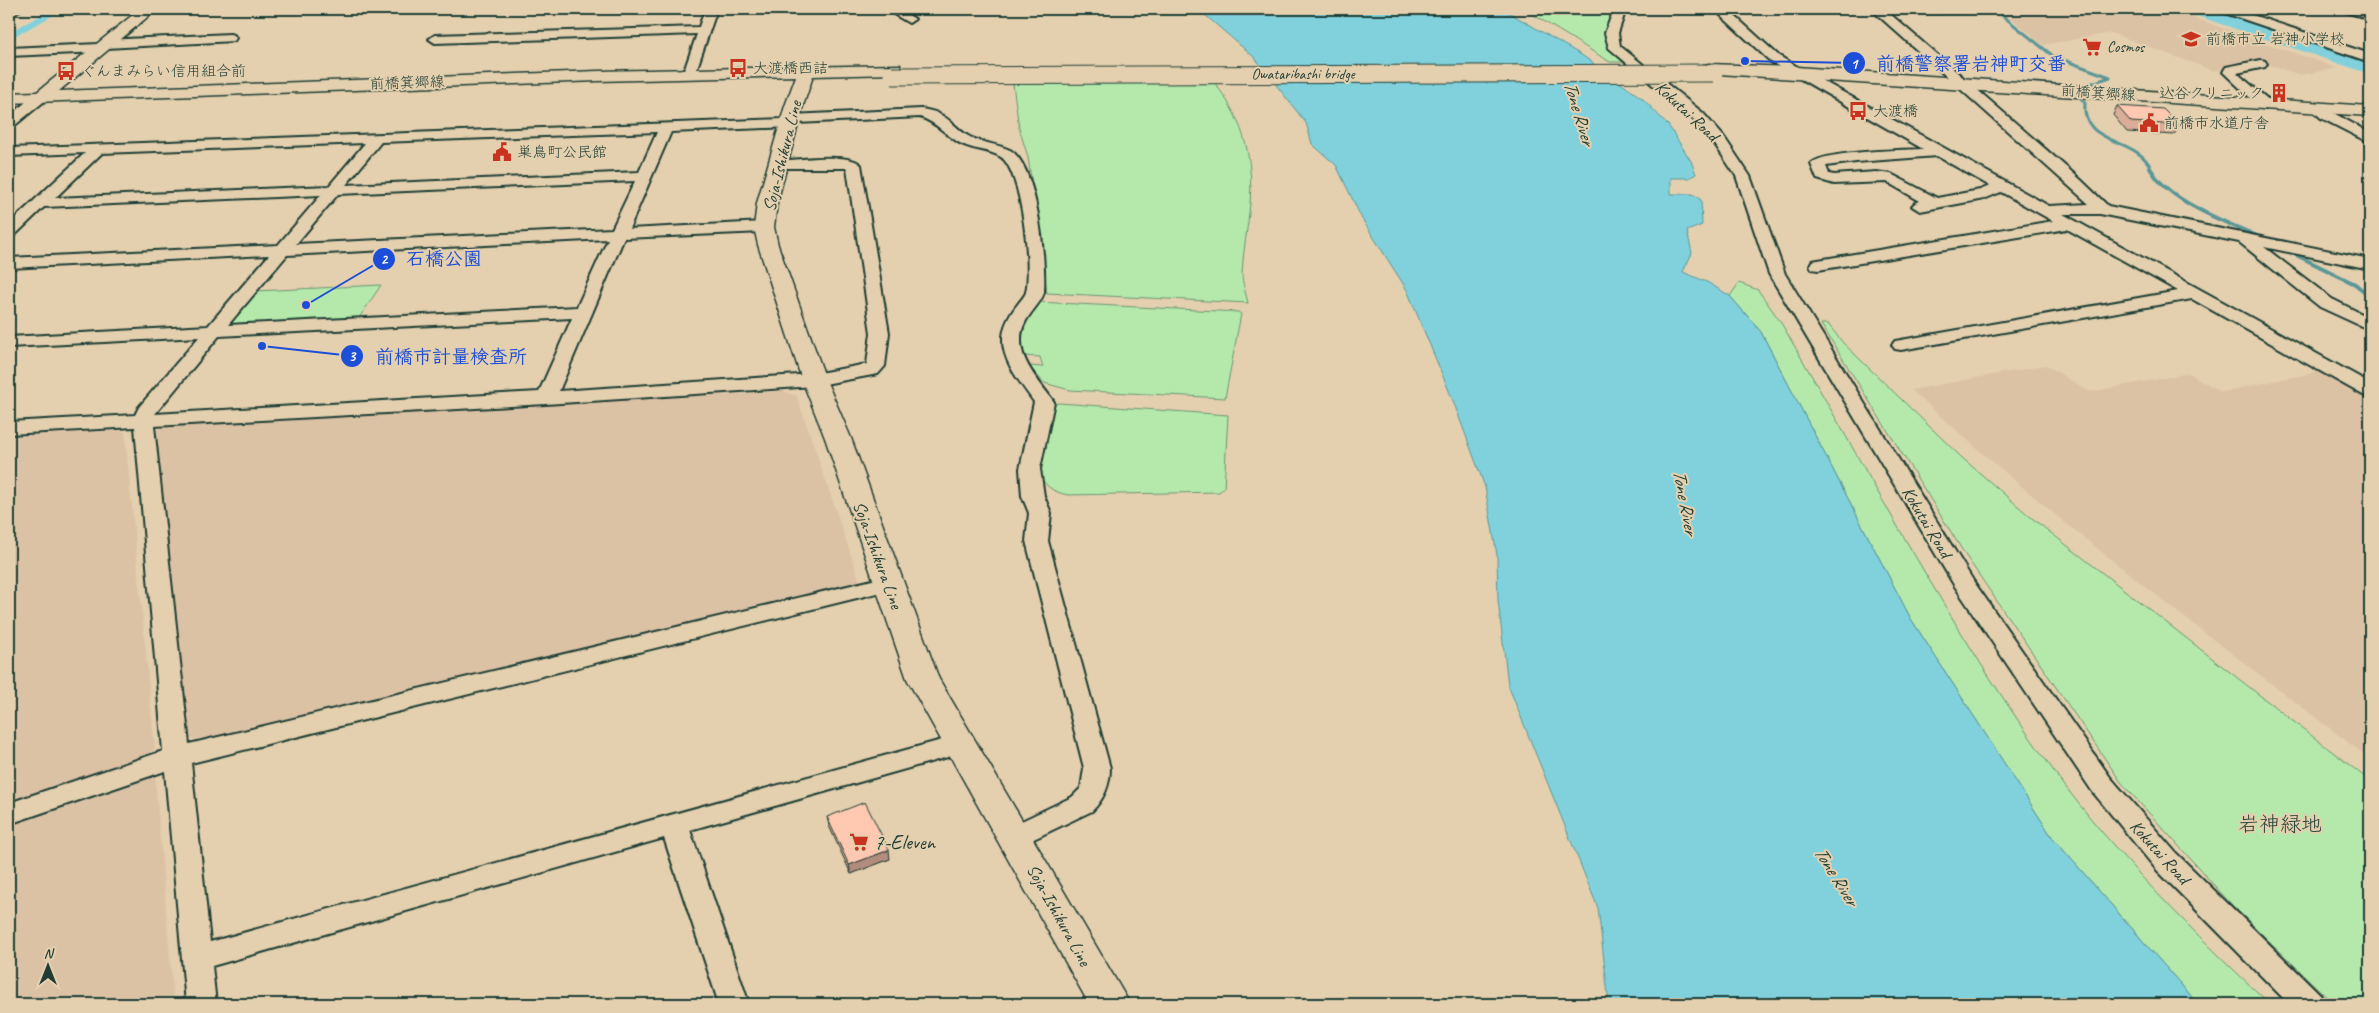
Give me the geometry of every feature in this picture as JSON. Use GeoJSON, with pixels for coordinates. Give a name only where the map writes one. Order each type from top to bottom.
{"type":"FeatureCollection","features":[{"type":"Feature","properties":{"kind":"main road"},"geometry":{"type":"LineString","coordinates":[[42,96],[148,9]]}},
{"type":"Feature","properties":{"kind":"main road","name":"前橋箕郷線"},"geometry":{"type":"LineString","coordinates":[[1711,71],[1796,72],[2370,111]]}},
{"type":"Feature","properties":{"kind":"main road","name":"Owataribashi bridge"},"geometry":{"type":"LineString","coordinates":[[893,72],[1711,71]]}},
{"type":"Feature","properties":{"kind":"main road","name":"前橋箕郷線"},"geometry":{"type":"LineString","coordinates":[[9,98],[689,74],[806,73],[843,76],[893,72]]}},
{"type":"Feature","properties":{"kind":"main road","name":"Soja-Ishikura Line"},"geometry":{"type":"LineString","coordinates":[[806,73],[790,121],[768,203],[764,227],[768,245],[814,380],[838,438],[921,673],[1110,1004]]}},
{"type":"Feature","properties":{"kind":"street"},"geometry":{"type":"LineString","coordinates":[[689,74],[711,9]]}},
{"type":"Feature","properties":{"kind":"street"},"geometry":{"type":"LineString","coordinates":[[891,9],[909,19]]}},
{"type":"Feature","properties":{"kind":"street","name":"Kokutai Road"},"geometry":{"type":"LineString","coordinates":[[1620,9],[1610,33],[1610,39],[1615,48],[1698,116],[1733,159],[1749,191],[1762,235],[1777,274],[1965,585],[2095,776],[2166,861],[2309,1004]]}},
{"type":"Feature","properties":{"kind":"street"},"geometry":{"type":"LineString","coordinates":[[1720,9],[1775,59],[1796,72],[2002,186],[2066,224],[2370,391]]}},
{"type":"Feature","properties":{"kind":"street"},"geometry":{"type":"LineString","coordinates":[[1877,9],[2000,9]]}},
{"type":"Feature","properties":{"kind":"street"},"geometry":{"type":"LineString","coordinates":[[1877,9],[2076,183],[2098,203],[2100,210]]}},
{"type":"Feature","properties":{"kind":"street"},"geometry":{"type":"LineString","coordinates":[[2223,9],[2370,58]]}},
{"type":"Feature","properties":{"kind":"street"},"geometry":{"type":"LineString","coordinates":[[2346,9],[2370,16]]}},
{"type":"Feature","properties":{"kind":"street"},"geometry":{"type":"LineString","coordinates":[[436,40],[705,30]]}},
{"type":"Feature","properties":{"kind":"street"},"geometry":{"type":"LineString","coordinates":[[9,52],[100,48],[230,38]]}},
{"type":"Feature","properties":{"kind":"street"},"geometry":{"type":"LineString","coordinates":[[100,48],[175,49]]}},
{"type":"Feature","properties":{"kind":"street"},"geometry":{"type":"LineString","coordinates":[[2261,64],[2229,72],[2266,105]]}},
{"type":"Feature","properties":{"kind":"street"},"geometry":{"type":"LineString","coordinates":[[9,123],[42,96]]}},
{"type":"Feature","properties":{"kind":"street"},"geometry":{"type":"LineString","coordinates":[[2317,108],[2370,139]]}},
{"type":"Feature","properties":{"kind":"street"},"geometry":{"type":"LineString","coordinates":[[9,152],[860,118],[912,112],[929,115],[939,120],[964,140],[1006,154],[1012,158],[1023,179],[1035,245],[1034,294],[1018,313],[1012,332],[1011,349],[1017,363],[1044,402],[1032,450],[1030,469],[1033,496],[1040,514],[1037,541],[1097,768],[1097,779],[1090,797],[1082,804],[1015,837]]}},
{"type":"Feature","properties":{"kind":"street"},"geometry":{"type":"LineString","coordinates":[[546,398],[643,176],[667,126]]}},
{"type":"Feature","properties":{"kind":"street"},"geometry":{"type":"LineString","coordinates":[[201,1004],[175,757],[144,421],[146,411],[378,137]]}},
{"type":"Feature","properties":{"kind":"street"},"geometry":{"type":"LineString","coordinates":[[9,232],[98,148]]}},
{"type":"Feature","properties":{"kind":"street"},"geometry":{"type":"LineString","coordinates":[[1934,203],[1891,178],[1883,176],[1863,179],[1826,178],[1822,176],[1818,164],[1825,161],[1884,154],[1941,152]]}},
{"type":"Feature","properties":{"kind":"street"},"geometry":{"type":"LineString","coordinates":[[9,428],[546,398],[814,380],[866,372],[876,366],[880,334],[854,165],[845,162],[778,165]]}},
{"type":"Feature","properties":{"kind":"street"},"geometry":{"type":"LineString","coordinates":[[39,203],[643,176]]}},
{"type":"Feature","properties":{"kind":"street"},"geometry":{"type":"LineString","coordinates":[[1912,207],[1984,194],[2002,186]]}},
{"type":"Feature","properties":{"kind":"street"},"geometry":{"type":"LineString","coordinates":[[2046,211],[2080,208],[2100,210],[2370,264]]}},
{"type":"Feature","properties":{"kind":"street"},"geometry":{"type":"LineString","coordinates":[[1818,265],[2066,224]]}},
{"type":"Feature","properties":{"kind":"street"},"geometry":{"type":"LineString","coordinates":[[9,263],[764,227]]}},
{"type":"Feature","properties":{"kind":"street"},"geometry":{"type":"LineString","coordinates":[[2245,239],[2326,303],[2370,326]]}},
{"type":"Feature","properties":{"kind":"street"},"geometry":{"type":"LineString","coordinates":[[1901,345],[2193,294]]}},
{"type":"Feature","properties":{"kind":"street"},"geometry":{"type":"LineString","coordinates":[[9,342],[583,312]]}},
{"type":"Feature","properties":{"kind":"street"},"geometry":{"type":"LineString","coordinates":[[2345,377],[2370,371]]}},
{"type":"Feature","properties":{"kind":"street"},"geometry":{"type":"LineString","coordinates":[[9,814],[175,757],[889,583]]}},
{"type":"Feature","properties":{"kind":"street"},"geometry":{"type":"LineString","coordinates":[[197,958],[960,744]]}},
{"type":"Feature","properties":{"kind":"street"},"geometry":{"type":"LineString","coordinates":[[674,824],[734,1004]]}},
{"type":"Feature","properties":{"kind":"shaded area","name":"前橋市立 岩神小学校"},"geometry":{"type":"Polygon","coordinates":[[[2012,9],[2168,9],[2337,68],[2301,75],[2261,62],[2214,71],[2111,33],[2043,45],[2002,11],[2012,9]]]}},
{"type":"Feature","properties":{"kind":"shaded area"},"geometry":{"type":"Polygon","coordinates":[[[2046,365],[2090,392],[2189,373],[2221,392],[2322,371],[2370,397],[2370,759],[2185,618],[2064,522],[1911,390],[2046,365]]]}},
{"type":"Feature","properties":{"kind":"shaded area"},"geometry":{"type":"Polygon","coordinates":[[[784,391],[797,396],[861,584],[202,740],[190,738],[154,432],[164,427],[784,391]]]}},
{"type":"Feature","properties":{"kind":"shaded area"},"geometry":{"type":"Polygon","coordinates":[[[119,430],[125,432],[155,749],[143,758],[9,804],[9,436],[119,430]]]}},
{"type":"Feature","properties":{"kind":"shaded area"},"geometry":{"type":"Polygon","coordinates":[[[142,774],[155,775],[174,1004],[9,1004],[9,820],[142,774]]]}},
{"type":"Feature","properties":{"kind":"green space"},"geometry":{"type":"Polygon","coordinates":[[[1524,9],[1615,9],[1607,39],[1613,49],[1627,62],[1610,62],[1524,9]]]}},
{"type":"Feature","properties":{"kind":"green space"},"geometry":{"type":"Polygon","coordinates":[[[1211,78],[1231,107],[1244,137],[1248,152],[1251,186],[1242,273],[1248,303],[1047,293],[1028,157],[1019,128],[1013,84],[1016,82],[1211,78]]]}},
{"type":"Feature","properties":{"kind":"green space"},"geometry":{"type":"Polygon","coordinates":[[[1739,283],[1758,290],[1780,321],[1946,609],[2018,720],[2056,774],[2079,805],[2131,865],[2270,1004],[2198,1004],[2052,837],[1911,619],[1761,332],[1730,296],[1739,283]]]}},
{"type":"Feature","properties":{"kind":"green space"},"geometry":{"type":"Polygon","coordinates":[[[381,285],[359,318],[351,321],[232,327],[229,324],[256,291],[381,285]]]}},
{"type":"Feature","properties":{"kind":"green space"},"geometry":{"type":"Polygon","coordinates":[[[1036,302],[1238,312],[1241,314],[1225,398],[1070,390],[1044,383],[1029,366],[1043,367],[1040,357],[1023,356],[1023,328],[1027,316],[1036,302]]]}},
{"type":"Feature","properties":{"kind":"green space","name":"岩神緑地"},"geometry":{"type":"Polygon","coordinates":[[[1821,324],[1828,324],[1843,343],[1960,456],[2033,519],[2370,781],[2370,1004],[2334,1004],[2232,905],[2121,782],[1966,556],[1821,324]]]}},
{"type":"Feature","properties":{"kind":"green space"},"geometry":{"type":"Polygon","coordinates":[[[1054,404],[1228,415],[1224,488],[1219,492],[1068,495],[1053,490],[1044,482],[1040,473],[1039,461],[1040,449],[1051,410],[1054,404]]]}},
{"type":"Feature","properties":{"kind":"water","name":"Tone River"},"geometry":{"type":"Polygon","coordinates":[[[1198,9],[1503,9],[1583,56],[1643,99],[1668,125],[1691,161],[1696,174],[1689,178],[1671,178],[1671,194],[1693,194],[1701,200],[1702,225],[1687,231],[1692,253],[1683,272],[1707,282],[1730,296],[1761,332],[1911,619],[2052,837],[2198,1004],[1609,1004],[1598,908],[1508,685],[1498,600],[1497,555],[1485,487],[1452,398],[1407,290],[1362,219],[1336,165],[1312,144],[1306,123],[1255,58],[1198,9]]]}},
{"type":"Feature","properties":{"kind":"building"},"geometry":{"type":"Polygon","coordinates":[[[2117,106],[2163,109],[2179,125],[2131,122],[2117,106]]]}},
{"type":"Feature","properties":{"kind":"building","name":"7-Eleven"},"geometry":{"type":"Polygon","coordinates":[[[865,802],[889,850],[849,865],[827,817],[865,802]]]}},
{"type":"Feature","properties":{"kind":"waterway"},"geometry":{"type":"LineString","coordinates":[[9,36],[60,9]]}},
{"type":"Feature","properties":{"kind":"waterway"},"geometry":{"type":"LineString","coordinates":[[1994,9],[2053,56],[2110,77],[2084,86]]}},
{"type":"Feature","properties":{"kind":"waterway"},"geometry":{"type":"LineString","coordinates":[[2194,9],[2370,68]]}},
{"type":"Feature","properties":{"kind":"waterway"},"geometry":{"type":"LineString","coordinates":[[2082,100],[2085,103],[2086,117],[2092,127],[2100,134],[2134,150],[2144,158],[2151,168]]}},
{"type":"Feature","properties":{"kind":"waterway"},"geometry":{"type":"LineString","coordinates":[[2150,167],[2158,179],[2183,200],[2199,210],[2261,238]]}},
{"type":"Feature","properties":{"kind":"waterway"},"geometry":{"type":"LineString","coordinates":[[2286,250],[2355,284],[2370,296]]}},
{"type":"Feature","properties":{"kind":"place","name":"前橋市立 岩神小学校"},"geometry":{"type":"Point","coordinates":[2191,39]}},
{"type":"Feature","properties":{"kind":"place","name":"Cosmos"},"geometry":{"type":"Point","coordinates":[2092,47]}},
{"type":"Feature","properties":{"kind":"place","name":"前橋警察署岩神町交番"},"geometry":{"type":"Point","coordinates":[1745,61]}},
{"type":"Feature","properties":{"kind":"place","name":"大渡橋西詰"},"geometry":{"type":"Point","coordinates":[738,68]}},
{"type":"Feature","properties":{"kind":"place","name":"ぐんまみらい信用組合前"},"geometry":{"type":"Point","coordinates":[66,71]}},
{"type":"Feature","properties":{"kind":"place","name":"込谷クリニック"},"geometry":{"type":"Point","coordinates":[2279,93]}},
{"type":"Feature","properties":{"kind":"place","name":"大渡橋"},"geometry":{"type":"Point","coordinates":[1858,111]}},
{"type":"Feature","properties":{"kind":"place","name":"前橋市水道庁舎"},"geometry":{"type":"Point","coordinates":[2149,123]}},
{"type":"Feature","properties":{"kind":"place","name":"巣鳥町公民館"},"geometry":{"type":"Point","coordinates":[502,152]}},
{"type":"Feature","properties":{"kind":"place","name":"石橋公園"},"geometry":{"type":"Point","coordinates":[306,305]}},
{"type":"Feature","properties":{"kind":"place","name":"前橋市計量検査所"},"geometry":{"type":"Point","coordinates":[262,346]}},
{"type":"Feature","properties":{"kind":"place","name":"7-Eleven"},"geometry":{"type":"Point","coordinates":[859,842]}}]}
